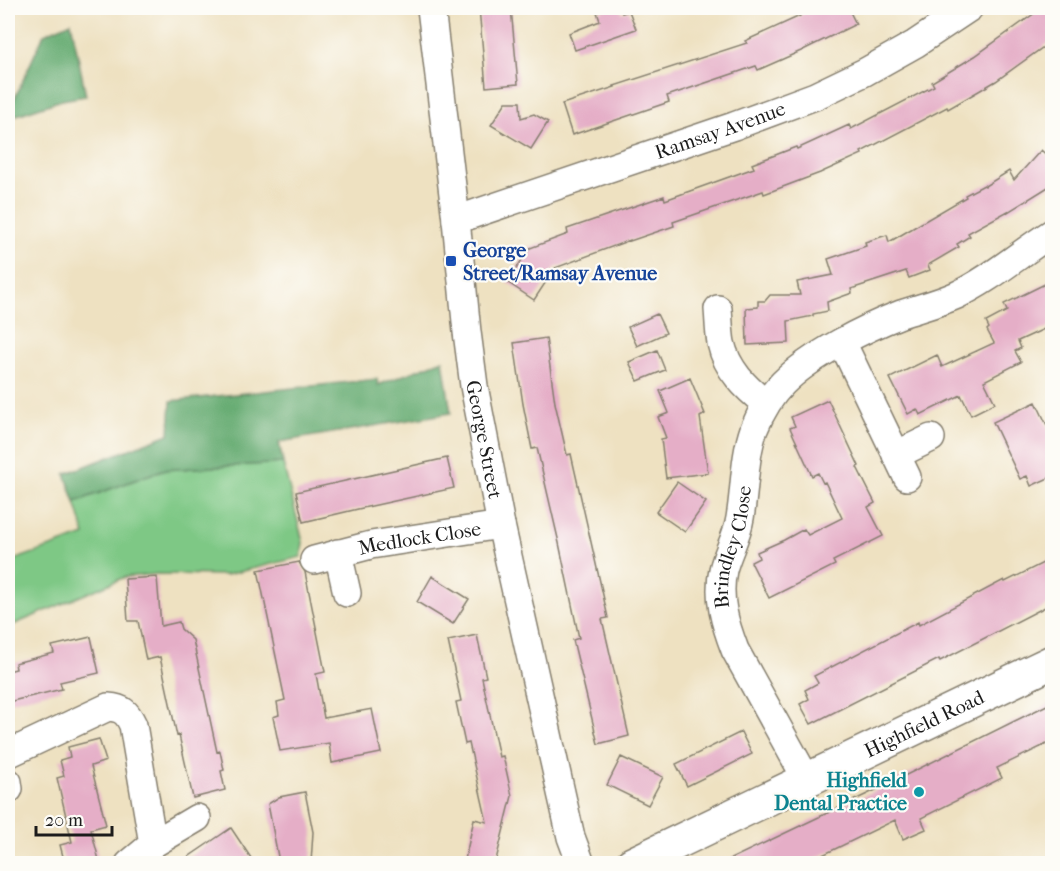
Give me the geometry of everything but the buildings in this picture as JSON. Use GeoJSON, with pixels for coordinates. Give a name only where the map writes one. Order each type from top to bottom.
{"type":"FeatureCollection","features":[{"type":"Feature","properties":{"kind":"street","name":"George Street"},"geometry":{"type":"LineString","coordinates":[[431,8],[474,386],[501,525],[571,837],[581,864]]}},
{"type":"Feature","properties":{"kind":"street","name":"Ramsay Avenue"},"geometry":{"type":"LineString","coordinates":[[456,220],[734,126],[815,96],[915,44],[969,8]]}},
{"type":"Feature","properties":{"kind":"street","name":"Brindley Close"},"geometry":{"type":"LineString","coordinates":[[807,780],[735,650],[722,610],[720,589],[723,570],[738,531],[748,454],[754,429],[766,404],[782,384],[800,368],[842,342],[878,324],[955,296],[980,283],[1053,233]]}},
{"type":"Feature","properties":{"kind":"street"},"geometry":{"type":"LineString","coordinates":[[718,309],[713,337],[738,377],[766,404]]}},
{"type":"Feature","properties":{"kind":"street"},"geometry":{"type":"LineString","coordinates":[[842,342],[902,466],[931,438]]}},
{"type":"Feature","properties":{"kind":"street","name":"Medlock Close"},"geometry":{"type":"LineString","coordinates":[[347,593],[326,557],[371,545],[501,525]]}},
{"type":"Feature","properties":{"kind":"street","name":"Highfield Road"},"geometry":{"type":"LineString","coordinates":[[632,864],[1053,662]]}},
{"type":"Feature","properties":{"kind":"street"},"geometry":{"type":"LineString","coordinates":[[8,754],[108,707],[123,711],[129,717],[132,725],[153,844]]}},
{"type":"Feature","properties":{"kind":"street"},"geometry":{"type":"LineString","coordinates":[[129,864],[153,844],[196,818]]}},
{"type":"Feature","properties":{"kind":"green space"},"geometry":{"type":"Polygon","coordinates":[[[71,22],[86,96],[62,100],[8,118],[8,113],[44,34],[71,22]]]}},
{"type":"Feature","properties":{"kind":"green space"},"geometry":{"type":"Polygon","coordinates":[[[443,360],[451,413],[279,442],[283,463],[162,470],[75,502],[65,474],[169,434],[171,401],[377,379],[378,385],[443,360]]]}},
{"type":"Feature","properties":{"kind":"green space"},"geometry":{"type":"Polygon","coordinates":[[[283,463],[303,542],[301,557],[226,575],[158,574],[125,577],[8,627],[8,562],[85,535],[75,502],[162,470],[283,463]]]}},
{"type":"Feature","properties":{"kind":"place","name":"George Street/Ramsay Avenue"},"geometry":{"type":"Point","coordinates":[451,261]}},
{"type":"Feature","properties":{"kind":"place","name":"Highfield Dental Practice"},"geometry":{"type":"Point","coordinates":[919,792]}}]}
